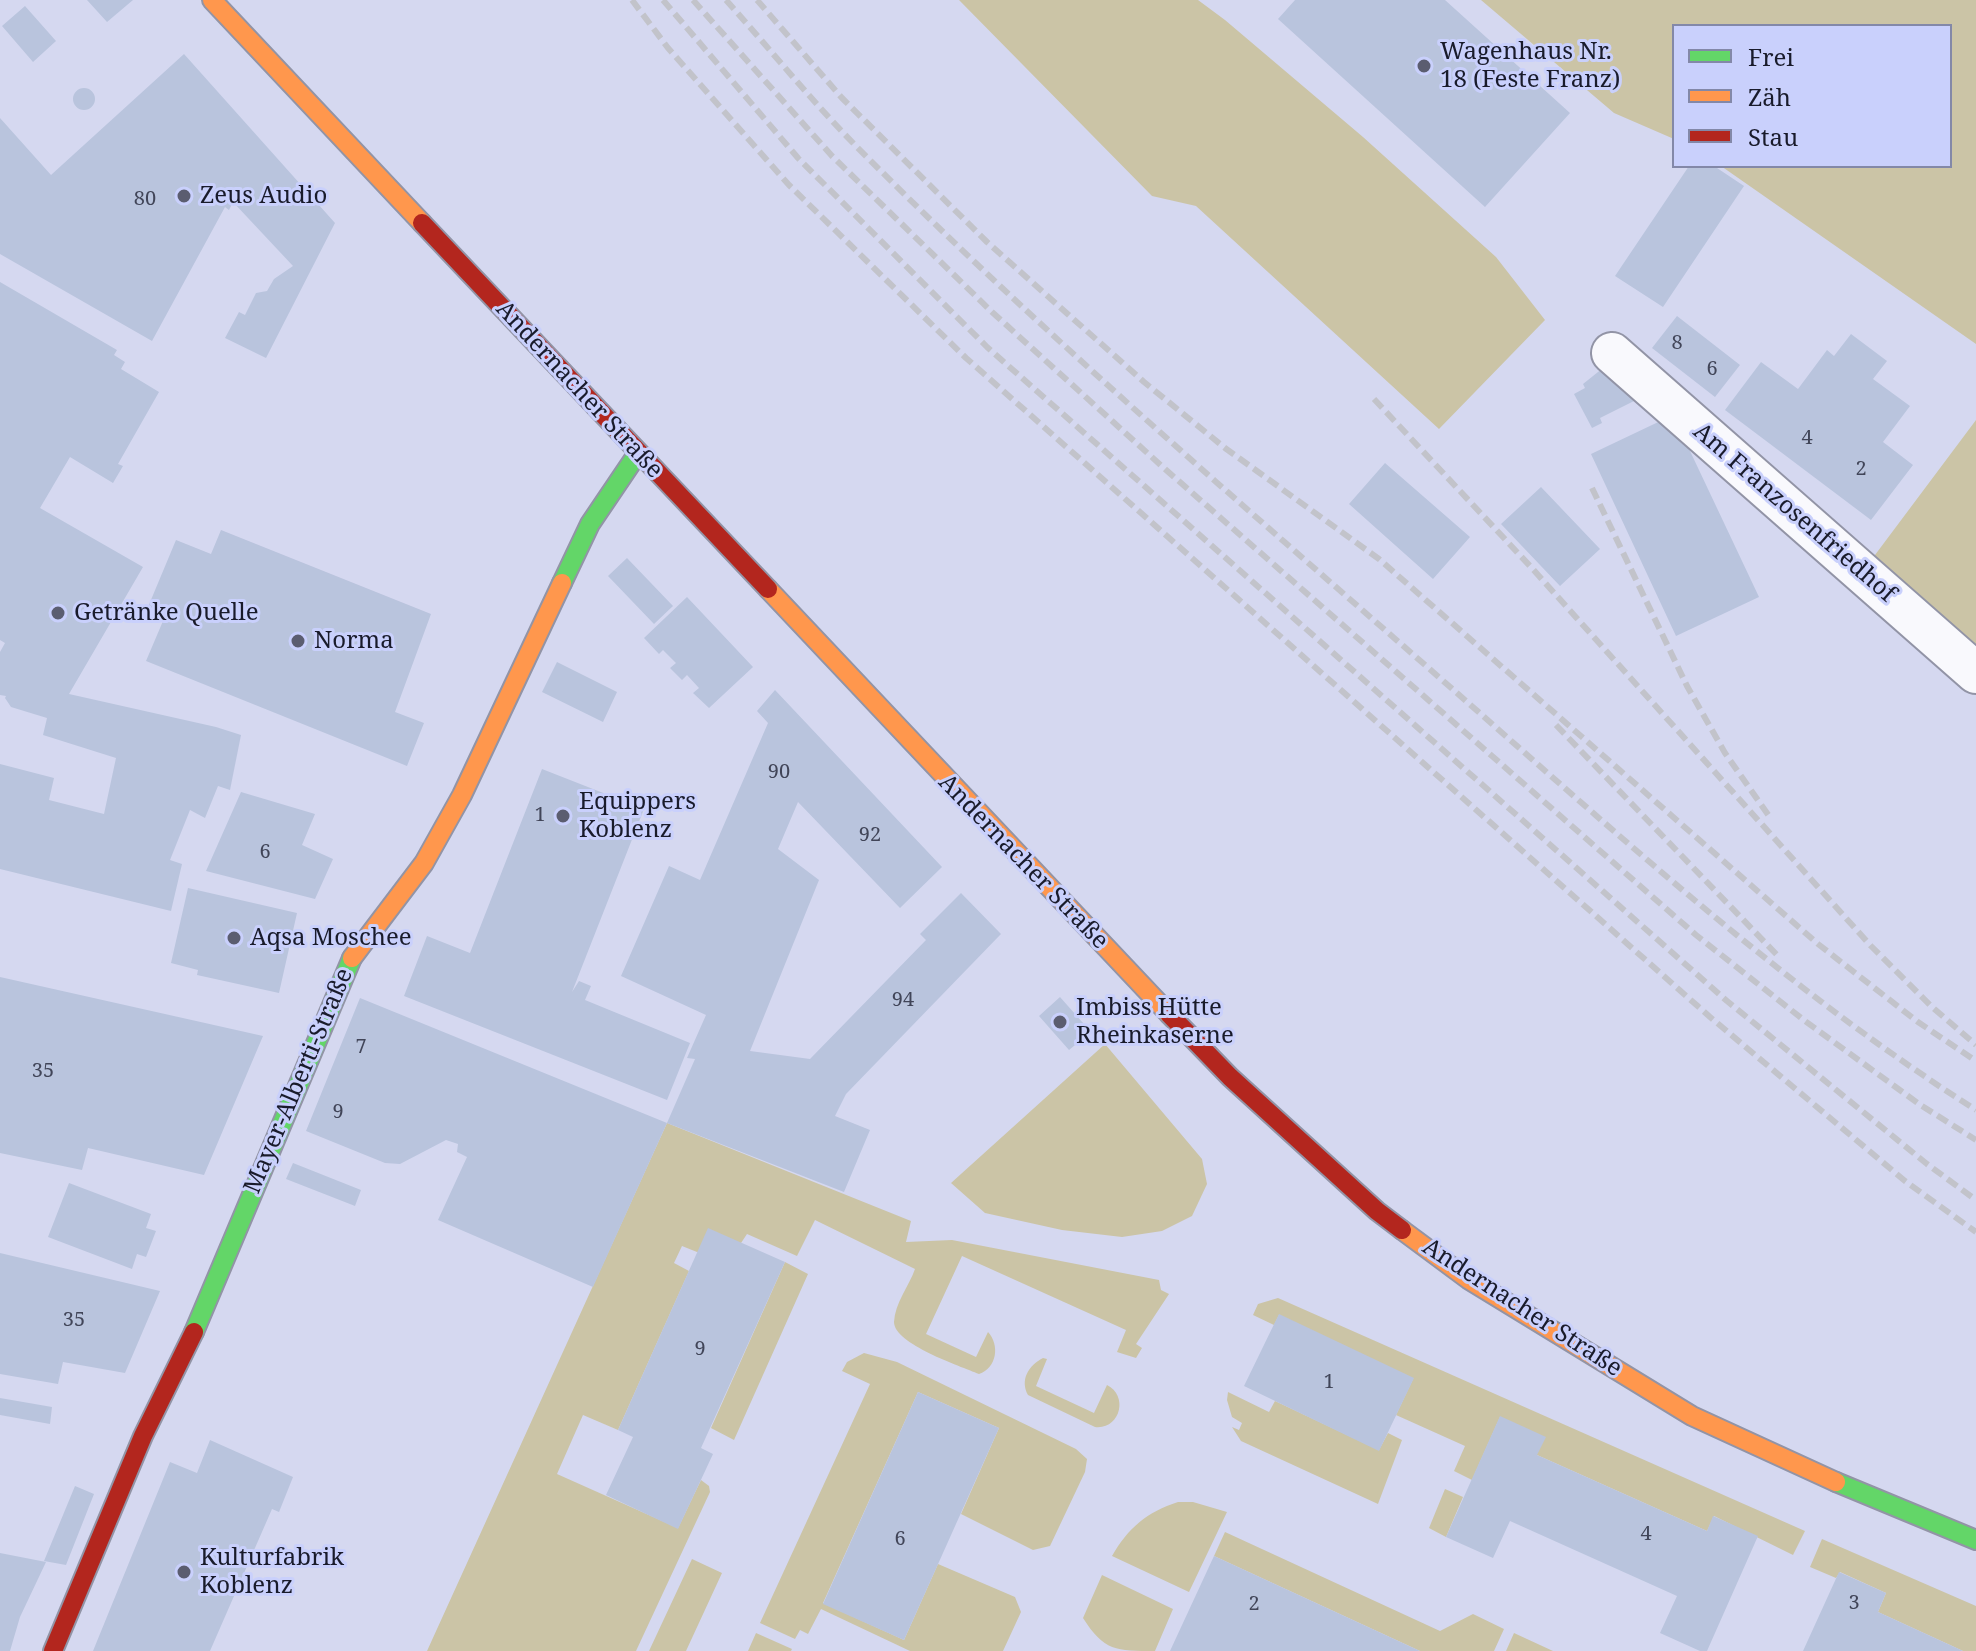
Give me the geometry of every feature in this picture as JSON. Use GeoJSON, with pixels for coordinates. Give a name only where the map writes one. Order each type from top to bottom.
{"type":"FeatureCollection","features":[{"type":"Feature","properties":{"kind":"street","name":"Andernacher Straße"},"geometry":{"type":"LineString","coordinates":[[212,0],[1220,1067],[1377,1211],[1468,1279],[1692,1416],[1848,1488],[1976,1540]]}},
{"type":"Feature","properties":{"kind":"street","name":"Am Franzosenfriedhof"},"geometry":{"type":"LineString","coordinates":[[1612,353],[1976,673]]}},
{"type":"Feature","properties":{"kind":"street","name":"Mayer-Alberti-Straße"},"geometry":{"type":"LineString","coordinates":[[53,1651],[143,1436],[187,1348],[350,960],[424,863],[462,795],[590,524],[638,453]]}},
{"type":"Feature","properties":{"kind":"shaded area"},"geometry":{"type":"Polygon","coordinates":[[[959,0],[1198,0],[1363,137],[1496,257],[1545,320],[1439,429],[1196,206],[1152,196],[959,0]]]}},
{"type":"Feature","properties":{"kind":"shaded area"},"geometry":{"type":"Polygon","coordinates":[[[1481,0],[1976,0],[1976,344],[1724,168],[1952,168],[1952,24],[1672,24],[1672,138],[1614,113],[1481,0]]]}},
{"type":"Feature","properties":{"kind":"shaded area"},"geometry":{"type":"Polygon","coordinates":[[[1976,420],[1976,649],[1872,559],[1976,420]]]}},
{"type":"Feature","properties":{"kind":"shaded area"},"geometry":{"type":"Polygon","coordinates":[[[1105,1044],[1202,1159],[1207,1184],[1192,1216],[1162,1231],[1122,1237],[1062,1230],[985,1213],[951,1183],[1105,1044]]]}},
{"type":"Feature","properties":{"kind":"shaded area"},"geometry":{"type":"Polygon","coordinates":[[[667,1123],[911,1221],[906,1242],[952,1240],[1159,1280],[1161,1290],[1169,1294],[1136,1344],[1142,1348],[1136,1358],[1117,1352],[1126,1330],[962,1256],[926,1334],[976,1357],[988,1332],[994,1343],[995,1356],[990,1367],[979,1374],[929,1353],[897,1330],[894,1322],[897,1308],[915,1269],[815,1220],[797,1256],[747,1234],[741,1243],[697,1252],[682,1246],[674,1263],[689,1271],[618,1430],[583,1415],[557,1474],[678,1528],[701,1480],[709,1486],[710,1492],[636,1651],[427,1651],[667,1123]]]}},
{"type":"Feature","properties":{"kind":"shaded area"},"geometry":{"type":"Polygon","coordinates":[[[785,1262],[808,1274],[734,1440],[711,1428],[785,1262]]]}},
{"type":"Feature","properties":{"kind":"shaded area"},"geometry":{"type":"Polygon","coordinates":[[[1278,1298],[1805,1531],[1793,1555],[1714,1516],[1707,1531],[1537,1455],[1500,1417],[1472,1480],[1454,1471],[1465,1446],[1396,1415],[1413,1379],[1279,1315],[1274,1325],[1253,1315],[1258,1304],[1278,1298]]]}},
{"type":"Feature","properties":{"kind":"shaded area"},"geometry":{"type":"Polygon","coordinates":[[[864,1353],[897,1362],[1076,1449],[1087,1459],[1085,1472],[1050,1546],[1033,1550],[961,1514],[999,1428],[918,1392],[823,1603],[904,1640],[938,1564],[1015,1597],[1021,1612],[1003,1651],[910,1651],[821,1609],[808,1634],[800,1630],[795,1639],[760,1623],[870,1384],[842,1371],[847,1362],[864,1353]]]}},
{"type":"Feature","properties":{"kind":"shaded area"},"geometry":{"type":"Polygon","coordinates":[[[1043,1358],[1047,1359],[1036,1386],[1094,1413],[1107,1385],[1118,1397],[1116,1418],[1104,1427],[1095,1427],[1028,1395],[1025,1384],[1027,1374],[1043,1358]]]}},
{"type":"Feature","properties":{"kind":"shaded area"},"geometry":{"type":"Polygon","coordinates":[[[1228,1392],[1269,1412],[1275,1401],[1379,1450],[1388,1433],[1402,1440],[1378,1504],[1241,1441],[1232,1427],[1239,1430],[1242,1423],[1232,1417],[1228,1392]]]}},
{"type":"Feature","properties":{"kind":"shaded area"},"geometry":{"type":"Polygon","coordinates":[[[1445,1489],[1463,1497],[1446,1537],[1429,1528],[1445,1489]]]}},
{"type":"Feature","properties":{"kind":"shaded area"},"geometry":{"type":"Polygon","coordinates":[[[1178,1502],[1193,1502],[1227,1512],[1189,1592],[1112,1556],[1139,1522],[1178,1502]]]}},
{"type":"Feature","properties":{"kind":"shaded area"},"geometry":{"type":"Polygon","coordinates":[[[1225,1532],[1440,1631],[1473,1614],[1504,1629],[1494,1651],[1420,1651],[1214,1556],[1225,1532]]]}},
{"type":"Feature","properties":{"kind":"shaded area"},"geometry":{"type":"Polygon","coordinates":[[[1822,1539],[1976,1606],[1976,1651],[1963,1651],[1878,1612],[1886,1593],[1840,1572],[1836,1578],[1810,1567],[1822,1539]]]}},
{"type":"Feature","properties":{"kind":"shaded area"},"geometry":{"type":"Polygon","coordinates":[[[692,1559],[722,1573],[686,1651],[649,1651],[692,1559]]]}},
{"type":"Feature","properties":{"kind":"shaded area"},"geometry":{"type":"Polygon","coordinates":[[[1102,1575],[1173,1609],[1155,1651],[1112,1647],[1098,1637],[1083,1618],[1102,1575]]]}},
{"type":"Feature","properties":{"kind":"shaded area"},"geometry":{"type":"Polygon","coordinates":[[[756,1633],[792,1649],[748,1651],[756,1633]]]}},
{"type":"Feature","properties":{"kind":"shaded area"},"geometry":{"type":"Polygon","coordinates":[[[1514,1633],[1553,1651],[1506,1651],[1514,1633]]]}},
{"type":"Feature","properties":{"kind":"building"},"geometry":{"type":"Polygon","coordinates":[[[87,0],[133,0],[107,22],[87,0]]]}},
{"type":"Feature","properties":{"kind":"building","name":"Wagenhaus Nr. 18 (Feste Franz)"},"geometry":{"type":"Polygon","coordinates":[[[1295,0],[1445,0],[1570,113],[1485,207],[1278,19],[1295,0]]]}},
{"type":"Feature","properties":{"kind":"building"},"geometry":{"type":"Polygon","coordinates":[[[25,6],[56,41],[33,62],[2,26],[25,6]]]}},
{"type":"Feature","properties":{"kind":"building"},"geometry":{"type":"Polygon","coordinates":[[[184,54],[335,223],[266,358],[225,338],[239,312],[245,315],[256,293],[267,291],[274,279],[293,266],[233,202],[229,210],[225,207],[152,341],[0,254],[0,118],[51,175],[184,54]]]}},
{"type":"Feature","properties":{"kind":"building"},"geometry":{"type":"Polygon","coordinates":[[[84,88],[92,91],[95,99],[92,107],[84,110],[76,107],[73,99],[76,91],[84,88]]]}},
{"type":"Feature","properties":{"kind":"building"},"geometry":{"type":"Polygon","coordinates":[[[1688,168],[1717,168],[1744,186],[1663,307],[1615,276],[1688,168]]]}},
{"type":"Feature","properties":{"kind":"building"},"geometry":{"type":"Polygon","coordinates":[[[0,282],[117,350],[114,355],[125,362],[121,369],[159,392],[118,464],[123,466],[113,483],[70,457],[40,508],[143,567],[69,694],[241,735],[230,790],[218,786],[205,818],[190,810],[170,860],[182,864],[171,911],[0,869],[0,764],[54,778],[49,800],[104,814],[116,758],[43,735],[47,718],[11,707],[6,696],[0,695],[0,652],[5,643],[0,640],[0,282]]]}},
{"type":"Feature","properties":{"kind":"building"},"geometry":{"type":"Polygon","coordinates":[[[1677,316],[1740,365],[1715,397],[1652,348],[1677,316]]]}},
{"type":"Feature","properties":{"kind":"building"},"geometry":{"type":"Polygon","coordinates":[[[1851,334],[1887,361],[1873,379],[1910,406],[1883,442],[1913,465],[1871,520],[1725,410],[1761,362],[1798,389],[1827,350],[1834,356],[1851,334]]]}},
{"type":"Feature","properties":{"kind":"building"},"geometry":{"type":"Polygon","coordinates":[[[1608,364],[1644,396],[1600,418],[1602,423],[1592,428],[1574,394],[1585,388],[1583,384],[1608,364]]]}},
{"type":"Feature","properties":{"kind":"building"},"geometry":{"type":"Polygon","coordinates":[[[1673,415],[1759,597],[1676,636],[1591,454],[1673,415]]]}},
{"type":"Feature","properties":{"kind":"building"},"geometry":{"type":"Polygon","coordinates":[[[1385,463],[1470,537],[1433,579],[1349,504],[1385,463]]]}},
{"type":"Feature","properties":{"kind":"building"},"geometry":{"type":"Polygon","coordinates":[[[1541,487],[1600,549],[1560,586],[1501,524],[1541,487]]]}},
{"type":"Feature","properties":{"kind":"building","name":"Norma"},"geometry":{"type":"Polygon","coordinates":[[[221,530],[431,614],[395,712],[424,723],[407,766],[146,661],[166,614],[148,607],[176,540],[211,554],[221,530]]]}},
{"type":"Feature","properties":{"kind":"building"},"geometry":{"type":"Polygon","coordinates":[[[627,558],[673,606],[654,624],[608,576],[627,558]]]}},
{"type":"Feature","properties":{"kind":"building"},"geometry":{"type":"Polygon","coordinates":[[[687,597],[753,667],[709,708],[693,693],[699,688],[687,675],[682,680],[670,668],[676,663],[663,650],[659,654],[644,638],[687,597]]]}},
{"type":"Feature","properties":{"kind":"building"},"geometry":{"type":"Polygon","coordinates":[[[557,662],[617,692],[603,722],[542,692],[557,662]]]}},
{"type":"Feature","properties":{"kind":"building"},"geometry":{"type":"Polygon","coordinates":[[[775,690],[942,867],[900,908],[798,802],[778,849],[819,880],[750,1051],[810,1059],[926,940],[920,934],[961,893],[1001,934],[846,1094],[835,1116],[870,1130],[844,1192],[667,1123],[695,1059],[687,1058],[706,1015],[621,976],[669,866],[700,880],[768,723],[757,711],[775,690]]]}},
{"type":"Feature","properties":{"kind":"building"},"geometry":{"type":"Polygon","coordinates":[[[542,769],[644,809],[572,992],[579,981],[591,986],[585,1000],[690,1043],[667,1100],[404,996],[427,936],[470,953],[542,769]]]}},
{"type":"Feature","properties":{"kind":"building"},"geometry":{"type":"Polygon","coordinates":[[[241,792],[315,814],[302,845],[333,859],[315,899],[206,871],[241,792]]]}},
{"type":"Feature","properties":{"kind":"building","name":"Aqsa Moschee"},"geometry":{"type":"Polygon","coordinates":[[[188,888],[297,913],[279,993],[197,975],[198,970],[171,963],[188,888]]]}},
{"type":"Feature","properties":{"kind":"building"},"geometry":{"type":"Polygon","coordinates":[[[0,977],[263,1036],[204,1175],[88,1148],[82,1170],[0,1153],[0,977]]]}},
{"type":"Feature","properties":{"kind":"building"},"geometry":{"type":"Polygon","coordinates":[[[1060,997],[1091,1032],[1069,1050],[1039,1016],[1060,997]]]}},
{"type":"Feature","properties":{"kind":"building"},"geometry":{"type":"Polygon","coordinates":[[[360,998],[667,1123],[593,1287],[438,1220],[467,1157],[457,1152],[458,1144],[446,1140],[400,1164],[385,1163],[306,1131],[360,998]]]}},
{"type":"Feature","properties":{"kind":"building"},"geometry":{"type":"Polygon","coordinates":[[[293,1163],[361,1190],[355,1206],[286,1179],[293,1163]]]}},
{"type":"Feature","properties":{"kind":"building"},"geometry":{"type":"Polygon","coordinates":[[[69,1183],[151,1214],[146,1228],[156,1231],[146,1257],[137,1254],[132,1269],[48,1237],[69,1183]]]}},
{"type":"Feature","properties":{"kind":"building"},"geometry":{"type":"Polygon","coordinates":[[[708,1228],[785,1262],[701,1448],[713,1454],[678,1529],[606,1495],[633,1437],[618,1430],[708,1228]]]}},
{"type":"Feature","properties":{"kind":"building"},"geometry":{"type":"Polygon","coordinates":[[[0,1253],[160,1291],[125,1373],[63,1362],[58,1384],[0,1374],[0,1253]]]}},
{"type":"Feature","properties":{"kind":"building"},"geometry":{"type":"Polygon","coordinates":[[[1279,1314],[1414,1378],[1379,1451],[1244,1386],[1279,1314]]]}},
{"type":"Feature","properties":{"kind":"building"},"geometry":{"type":"Polygon","coordinates":[[[918,1392],[999,1428],[904,1640],[823,1604],[918,1392]]]}},
{"type":"Feature","properties":{"kind":"building"},"geometry":{"type":"Polygon","coordinates":[[[0,1398],[52,1407],[50,1424],[0,1415],[0,1398]]]}},
{"type":"Feature","properties":{"kind":"building"},"geometry":{"type":"Polygon","coordinates":[[[1500,1416],[1546,1437],[1537,1455],[1707,1531],[1713,1516],[1758,1536],[1707,1651],[1700,1651],[1660,1633],[1677,1596],[1510,1521],[1493,1558],[1446,1537],[1500,1416]]]}},
{"type":"Feature","properties":{"kind":"building"},"geometry":{"type":"Polygon","coordinates":[[[210,1440],[293,1477],[279,1512],[272,1509],[210,1651],[93,1651],[170,1462],[197,1473],[210,1440]]]}},
{"type":"Feature","properties":{"kind":"building"},"geometry":{"type":"Polygon","coordinates":[[[75,1486],[94,1494],[66,1565],[44,1561],[75,1486]]]}},
{"type":"Feature","properties":{"kind":"building"},"geometry":{"type":"Polygon","coordinates":[[[0,1553],[46,1562],[20,1617],[10,1651],[0,1651],[0,1553]]]}},
{"type":"Feature","properties":{"kind":"building"},"geometry":{"type":"Polygon","coordinates":[[[1214,1556],[1420,1651],[1170,1651],[1214,1556]]]}},
{"type":"Feature","properties":{"kind":"building"},"geometry":{"type":"Polygon","coordinates":[[[1839,1572],[1886,1593],[1878,1612],[1963,1651],[1803,1651],[1839,1572]]]}},
{"type":"Feature","properties":{"kind":"railway"},"geometry":{"type":"LineString","coordinates":[[632,0],[668,48],[789,185],[966,358],[1710,1017],[1905,1181],[1976,1232]]}},
{"type":"Feature","properties":{"kind":"railway"},"geometry":{"type":"LineString","coordinates":[[663,0],[798,158],[987,347],[1727,1001],[1927,1164],[1976,1200]]}},
{"type":"Feature","properties":{"kind":"railway"},"geometry":{"type":"LineString","coordinates":[[693,0],[832,156],[992,312],[1165,469],[1696,935],[1805,1021],[1919,1104],[1976,1140]]}},
{"type":"Feature","properties":{"kind":"railway"},"geometry":{"type":"LineString","coordinates":[[726,0],[838,128],[924,214],[1212,478],[1696,902],[1833,1010],[1903,1062],[1976,1110]]}},
{"type":"Feature","properties":{"kind":"railway"},"geometry":{"type":"LineString","coordinates":[[757,0],[842,98],[987,242],[1144,382],[1225,448],[1379,559],[1818,944],[1918,1022],[1976,1061]]}},
{"type":"Feature","properties":{"kind":"railway"},"geometry":{"type":"LineString","coordinates":[[1374,399],[1530,566],[1871,946],[1931,1006],[1976,1045]]}},
{"type":"Feature","properties":{"kind":"railway"},"geometry":{"type":"LineString","coordinates":[[1592,488],[1687,686],[1725,753],[1769,816]]}},
{"type":"Feature","properties":{"kind":"railway"},"geometry":{"type":"LineString","coordinates":[[1556,725],[1778,956]]}},
{"type":"Feature","properties":{"kind":"traffic: fast"},"geometry":{"type":"LineString","coordinates":[[562,583],[590,524],[638,453]]}},
{"type":"Feature","properties":{"kind":"traffic: fast"},"geometry":{"type":"LineString","coordinates":[[194,1332],[352,958]]}},
{"type":"Feature","properties":{"kind":"traffic: fast"},"geometry":{"type":"LineString","coordinates":[[1836,1482],[1976,1540]]}},
{"type":"Feature","properties":{"kind":"traffic: slow"},"geometry":{"type":"LineString","coordinates":[[212,0],[422,223]]}},
{"type":"Feature","properties":{"kind":"traffic: slow"},"geometry":{"type":"LineString","coordinates":[[352,958],[424,863],[462,795],[562,583]]}},
{"type":"Feature","properties":{"kind":"traffic: slow"},"geometry":{"type":"LineString","coordinates":[[768,589],[1169,1014]]}},
{"type":"Feature","properties":{"kind":"traffic: slow"},"geometry":{"type":"LineString","coordinates":[[1402,1230],[1468,1279],[1692,1416],[1836,1482]]}},
{"type":"Feature","properties":{"kind":"traffic: jam"},"geometry":{"type":"LineString","coordinates":[[422,223],[768,589]]}},
{"type":"Feature","properties":{"kind":"traffic: jam"},"geometry":{"type":"LineString","coordinates":[[1169,1014],[1230,1077],[1377,1211],[1402,1230]]}},
{"type":"Feature","properties":{"kind":"traffic: jam"},"geometry":{"type":"LineString","coordinates":[[53,1651],[143,1436],[194,1332]]}},
{"type":"Feature","properties":{"kind":"place","name":"Wagenhaus Nr. 18 (Feste Franz)"},"geometry":{"type":"Point","coordinates":[1424,66]}},
{"type":"Feature","properties":{"kind":"place","name":"Zeus Audio"},"geometry":{"type":"Point","coordinates":[184,196]}},
{"type":"Feature","properties":{"kind":"place","name":"Getränke Quelle"},"geometry":{"type":"Point","coordinates":[58,613]}},
{"type":"Feature","properties":{"kind":"place","name":"Norma"},"geometry":{"type":"Point","coordinates":[298,641]}},
{"type":"Feature","properties":{"kind":"place","name":"Equippers Koblenz"},"geometry":{"type":"Point","coordinates":[563,816]}},
{"type":"Feature","properties":{"kind":"place","name":"Aqsa Moschee"},"geometry":{"type":"Point","coordinates":[234,938]}},
{"type":"Feature","properties":{"kind":"place","name":"Imbiss Hütte Rheinkaserne"},"geometry":{"type":"Point","coordinates":[1060,1022]}},
{"type":"Feature","properties":{"kind":"place","name":"Kulturfabrik Koblenz"},"geometry":{"type":"Point","coordinates":[184,1572]}}]}
